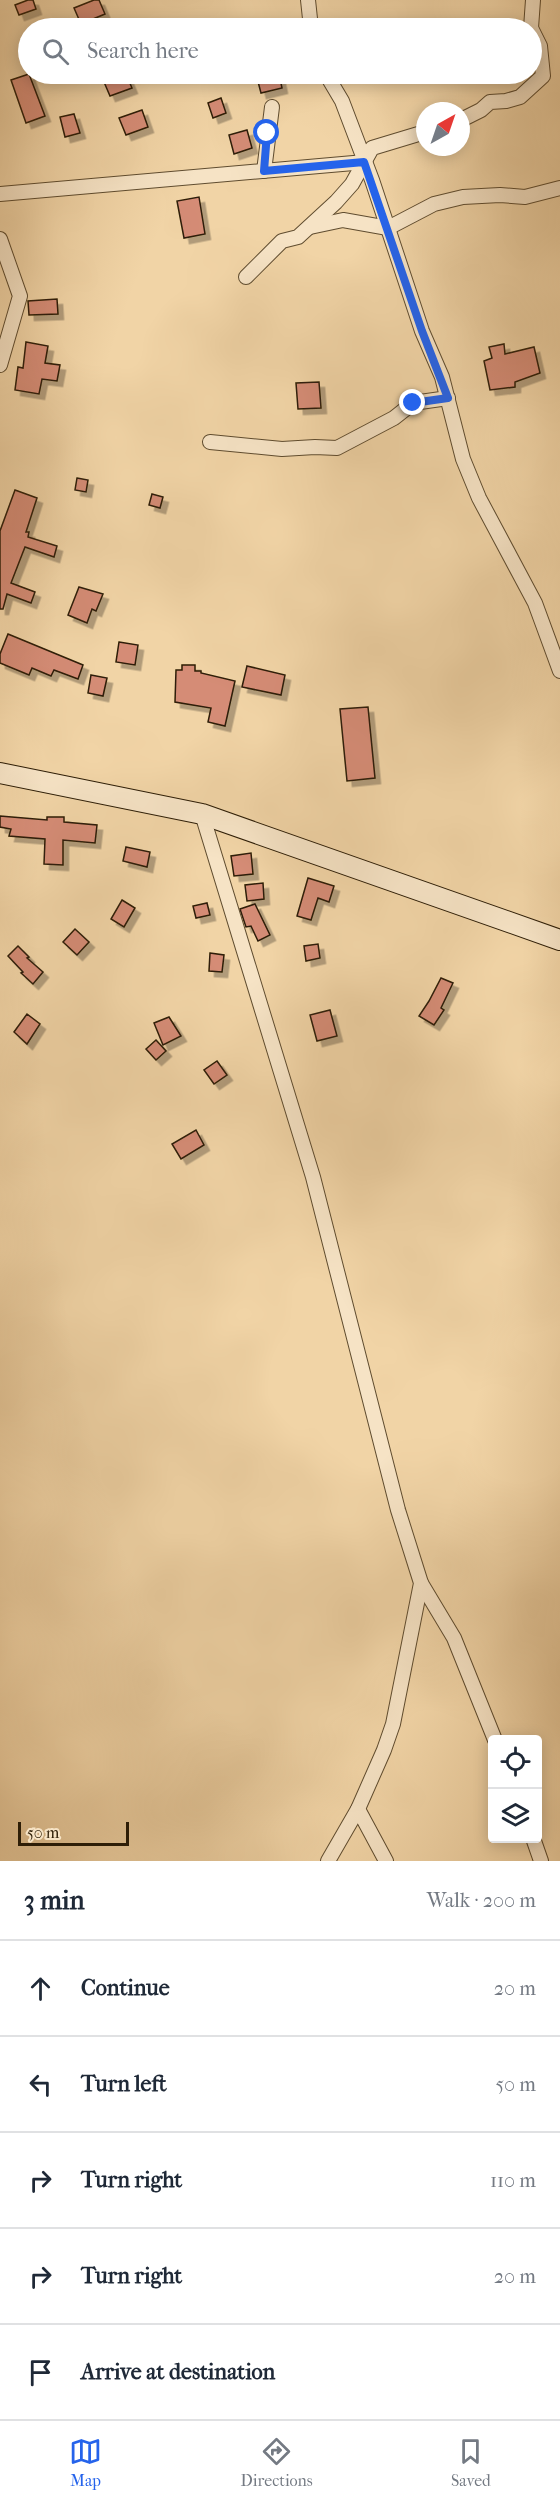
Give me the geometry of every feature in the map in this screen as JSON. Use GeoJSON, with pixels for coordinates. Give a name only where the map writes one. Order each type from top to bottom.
{"type":"FeatureCollection","features":[{"type":"Feature","properties":{"kind":"street"},"geometry":{"type":"LineString","coordinates":[[308,0],[310,18]]}},
{"type":"Feature","properties":{"kind":"street"},"geometry":{"type":"LineString","coordinates":[[532,18],[533,0]]}},
{"type":"Feature","properties":{"kind":"street"},"geometry":{"type":"LineString","coordinates":[[332,84],[342,100],[422,331],[448,398],[467,469],[479,498],[535,603],[560,671]]}},
{"type":"Feature","properties":{"kind":"street"},"geometry":{"type":"LineString","coordinates":[[470,116],[490,102],[520,97],[534,84]]}},
{"type":"Feature","properties":{"kind":"street"},"geometry":{"type":"LineString","coordinates":[[264,171],[272,107]]}},
{"type":"Feature","properties":{"kind":"street"},"geometry":{"type":"LineString","coordinates":[[246,277],[282,241],[298,237],[336,202],[352,184],[372,148],[416,135]]}},
{"type":"Feature","properties":{"kind":"street"},"geometry":{"type":"LineString","coordinates":[[0,194],[364,162]]}},
{"type":"Feature","properties":{"kind":"street"},"geometry":{"type":"LineString","coordinates":[[310,227],[343,220],[388,228],[434,204],[463,197],[500,195],[525,197],[560,188]]}},
{"type":"Feature","properties":{"kind":"street"},"geometry":{"type":"LineString","coordinates":[[0,239],[20,296],[0,365]]}},
{"type":"Feature","properties":{"kind":"street"},"geometry":{"type":"LineString","coordinates":[[210,441],[282,449],[337,448],[394,418],[413,403],[448,398]]}},
{"type":"Feature","properties":{"kind":"street"},"geometry":{"type":"LineString","coordinates":[[0,773],[202,814],[560,940]]}},
{"type":"Feature","properties":{"kind":"street"},"geometry":{"type":"LineString","coordinates":[[202,814],[314,1177],[398,1510],[421,1583],[454,1638],[493,1735]]}},
{"type":"Feature","properties":{"kind":"street"},"geometry":{"type":"LineString","coordinates":[[328,1861],[358,1809],[393,1724],[421,1583]]}},
{"type":"Feature","properties":{"kind":"street"},"geometry":{"type":"LineString","coordinates":[[358,1809],[386,1861]]}},
{"type":"Feature","properties":{"kind":"street"},"geometry":{"type":"LineString","coordinates":[[535,1843],[542,1861]]}},
{"type":"Feature","properties":{"kind":"building"},"geometry":{"type":"Polygon","coordinates":[[[33,0],[36,9],[19,15],[15,5],[33,0]]]}},
{"type":"Feature","properties":{"kind":"building"},"geometry":{"type":"Polygon","coordinates":[[[99,0],[105,14],[95,18],[78,18],[74,8],[99,0]]]}},
{"type":"Feature","properties":{"kind":"building"},"geometry":{"type":"Polygon","coordinates":[[[18,78],[18,84],[33,84],[45,116],[26,123],[11,80],[18,78]]]}},
{"type":"Feature","properties":{"kind":"building"},"geometry":{"type":"Polygon","coordinates":[[[105,84],[130,84],[132,88],[110,96],[105,84]]]}},
{"type":"Feature","properties":{"kind":"building"},"geometry":{"type":"Polygon","coordinates":[[[259,84],[281,84],[282,88],[261,93],[259,84]]]}},
{"type":"Feature","properties":{"kind":"building"},"geometry":{"type":"Polygon","coordinates":[[[221,98],[226,113],[213,118],[208,103],[221,98]]]}},
{"type":"Feature","properties":{"kind":"building"},"geometry":{"type":"Polygon","coordinates":[[[142,110],[148,127],[126,135],[119,118],[142,110]]]}},
{"type":"Feature","properties":{"kind":"building"},"geometry":{"type":"Polygon","coordinates":[[[74,114],[80,133],[65,137],[60,117],[74,114]]]}},
{"type":"Feature","properties":{"kind":"building"},"geometry":{"type":"Polygon","coordinates":[[[247,130],[252,148],[234,154],[229,135],[247,130]]]}},
{"type":"Feature","properties":{"kind":"building"},"geometry":{"type":"Polygon","coordinates":[[[199,197],[205,234],[184,238],[177,201],[199,197]]]}},
{"type":"Feature","properties":{"kind":"building"},"geometry":{"type":"Polygon","coordinates":[[[57,299],[58,314],[29,315],[28,301],[57,299]]]}},
{"type":"Feature","properties":{"kind":"building"},"geometry":{"type":"Polygon","coordinates":[[[26,342],[48,346],[45,363],[60,365],[57,381],[42,379],[39,394],[15,390],[18,367],[23,368],[26,342]]]}},
{"type":"Feature","properties":{"kind":"building"},"geometry":{"type":"Polygon","coordinates":[[[504,344],[505,354],[534,347],[540,373],[515,382],[515,387],[490,390],[484,361],[492,358],[489,347],[504,344]]]}},
{"type":"Feature","properties":{"kind":"building"},"geometry":{"type":"Polygon","coordinates":[[[319,382],[321,408],[298,409],[296,383],[319,382]]]}},
{"type":"Feature","properties":{"kind":"building"},"geometry":{"type":"Polygon","coordinates":[[[77,478],[88,480],[86,492],[75,490],[77,478]]]}},
{"type":"Feature","properties":{"kind":"building"},"geometry":{"type":"Polygon","coordinates":[[[15,490],[37,498],[26,532],[29,532],[28,537],[57,546],[54,557],[25,547],[11,583],[35,592],[31,603],[7,594],[3,609],[0,609],[0,531],[15,490]]]}},
{"type":"Feature","properties":{"kind":"building"},"geometry":{"type":"Polygon","coordinates":[[[152,494],[163,497],[160,508],[149,505],[152,494]]]}},
{"type":"Feature","properties":{"kind":"building"},"geometry":{"type":"Polygon","coordinates":[[[79,587],[103,594],[96,611],[92,609],[87,623],[68,615],[79,587]]]}},
{"type":"Feature","properties":{"kind":"building"},"geometry":{"type":"Polygon","coordinates":[[[8,634],[83,665],[78,679],[54,670],[51,676],[32,668],[29,675],[0,663],[0,654],[8,634]]]}},
{"type":"Feature","properties":{"kind":"building"},"geometry":{"type":"Polygon","coordinates":[[[119,642],[138,645],[135,665],[116,662],[119,642]]]}},
{"type":"Feature","properties":{"kind":"building"},"geometry":{"type":"Polygon","coordinates":[[[182,665],[195,665],[195,671],[235,681],[225,726],[208,722],[211,708],[175,702],[176,670],[182,670],[182,665]]]}},
{"type":"Feature","properties":{"kind":"building"},"geometry":{"type":"Polygon","coordinates":[[[247,666],[285,675],[281,695],[242,687],[247,666]]]}},
{"type":"Feature","properties":{"kind":"building"},"geometry":{"type":"Polygon","coordinates":[[[91,675],[107,678],[103,696],[88,693],[91,675]]]}},
{"type":"Feature","properties":{"kind":"building"},"geometry":{"type":"Polygon","coordinates":[[[368,707],[375,778],[347,781],[340,709],[368,707]]]}},
{"type":"Feature","properties":{"kind":"building"},"geometry":{"type":"Polygon","coordinates":[[[0,816],[47,820],[47,817],[64,817],[64,822],[97,825],[95,843],[63,840],[63,865],[44,864],[45,839],[9,836],[11,829],[0,827],[0,816]]]}},
{"type":"Feature","properties":{"kind":"building"},"geometry":{"type":"Polygon","coordinates":[[[126,847],[150,852],[147,867],[123,861],[126,847]]]}},
{"type":"Feature","properties":{"kind":"building"},"geometry":{"type":"Polygon","coordinates":[[[251,853],[253,874],[234,876],[231,856],[251,853]]]}},
{"type":"Feature","properties":{"kind":"building"},"geometry":{"type":"Polygon","coordinates":[[[308,878],[334,886],[329,902],[318,898],[311,920],[297,916],[308,878]]]}},
{"type":"Feature","properties":{"kind":"building"},"geometry":{"type":"Polygon","coordinates":[[[263,883],[264,899],[247,901],[245,885],[263,883]]]}},
{"type":"Feature","properties":{"kind":"building"},"geometry":{"type":"Polygon","coordinates":[[[122,900],[135,908],[124,927],[111,919],[122,900]]]}},
{"type":"Feature","properties":{"kind":"building"},"geometry":{"type":"Polygon","coordinates":[[[207,903],[210,915],[196,918],[193,906],[207,903]]]}},
{"type":"Feature","properties":{"kind":"building"},"geometry":{"type":"Polygon","coordinates":[[[255,904],[270,935],[258,941],[251,926],[246,927],[240,909],[255,904]]]}},
{"type":"Feature","properties":{"kind":"building"},"geometry":{"type":"Polygon","coordinates":[[[75,929],[89,942],[77,955],[63,942],[75,929]]]}},
{"type":"Feature","properties":{"kind":"building"},"geometry":{"type":"Polygon","coordinates":[[[318,944],[320,958],[306,961],[304,946],[318,944]]]}},
{"type":"Feature","properties":{"kind":"building"},"geometry":{"type":"Polygon","coordinates":[[[18,946],[29,957],[27,958],[43,972],[33,984],[8,956],[18,946]]]}},
{"type":"Feature","properties":{"kind":"building"},"geometry":{"type":"Polygon","coordinates":[[[210,953],[224,955],[222,972],[209,971],[210,953]]]}},
{"type":"Feature","properties":{"kind":"building"},"geometry":{"type":"Polygon","coordinates":[[[441,978],[453,983],[441,1008],[444,1010],[434,1025],[419,1016],[441,978]]]}},
{"type":"Feature","properties":{"kind":"building"},"geometry":{"type":"Polygon","coordinates":[[[330,1010],[337,1036],[317,1041],[310,1015],[330,1010]]]}},
{"type":"Feature","properties":{"kind":"building"},"geometry":{"type":"Polygon","coordinates":[[[27,1014],[40,1024],[27,1044],[14,1032],[27,1014]]]}},
{"type":"Feature","properties":{"kind":"building"},"geometry":{"type":"Polygon","coordinates":[[[169,1017],[181,1036],[163,1045],[154,1023],[169,1017]]]}},
{"type":"Feature","properties":{"kind":"building"},"geometry":{"type":"Polygon","coordinates":[[[156,1040],[166,1051],[156,1060],[146,1049],[156,1040]]]}},
{"type":"Feature","properties":{"kind":"building"},"geometry":{"type":"Polygon","coordinates":[[[217,1061],[227,1075],[214,1084],[204,1070],[217,1061]]]}},
{"type":"Feature","properties":{"kind":"building"},"geometry":{"type":"Polygon","coordinates":[[[196,1130],[204,1145],[181,1159],[172,1144],[196,1130]]]}},
{"type":"Feature","properties":{"kind":"route"},"geometry":{"type":"LineString","coordinates":[[267,133],[264,171],[364,162],[422,331],[442,377],[448,398],[413,403]]}}]}
